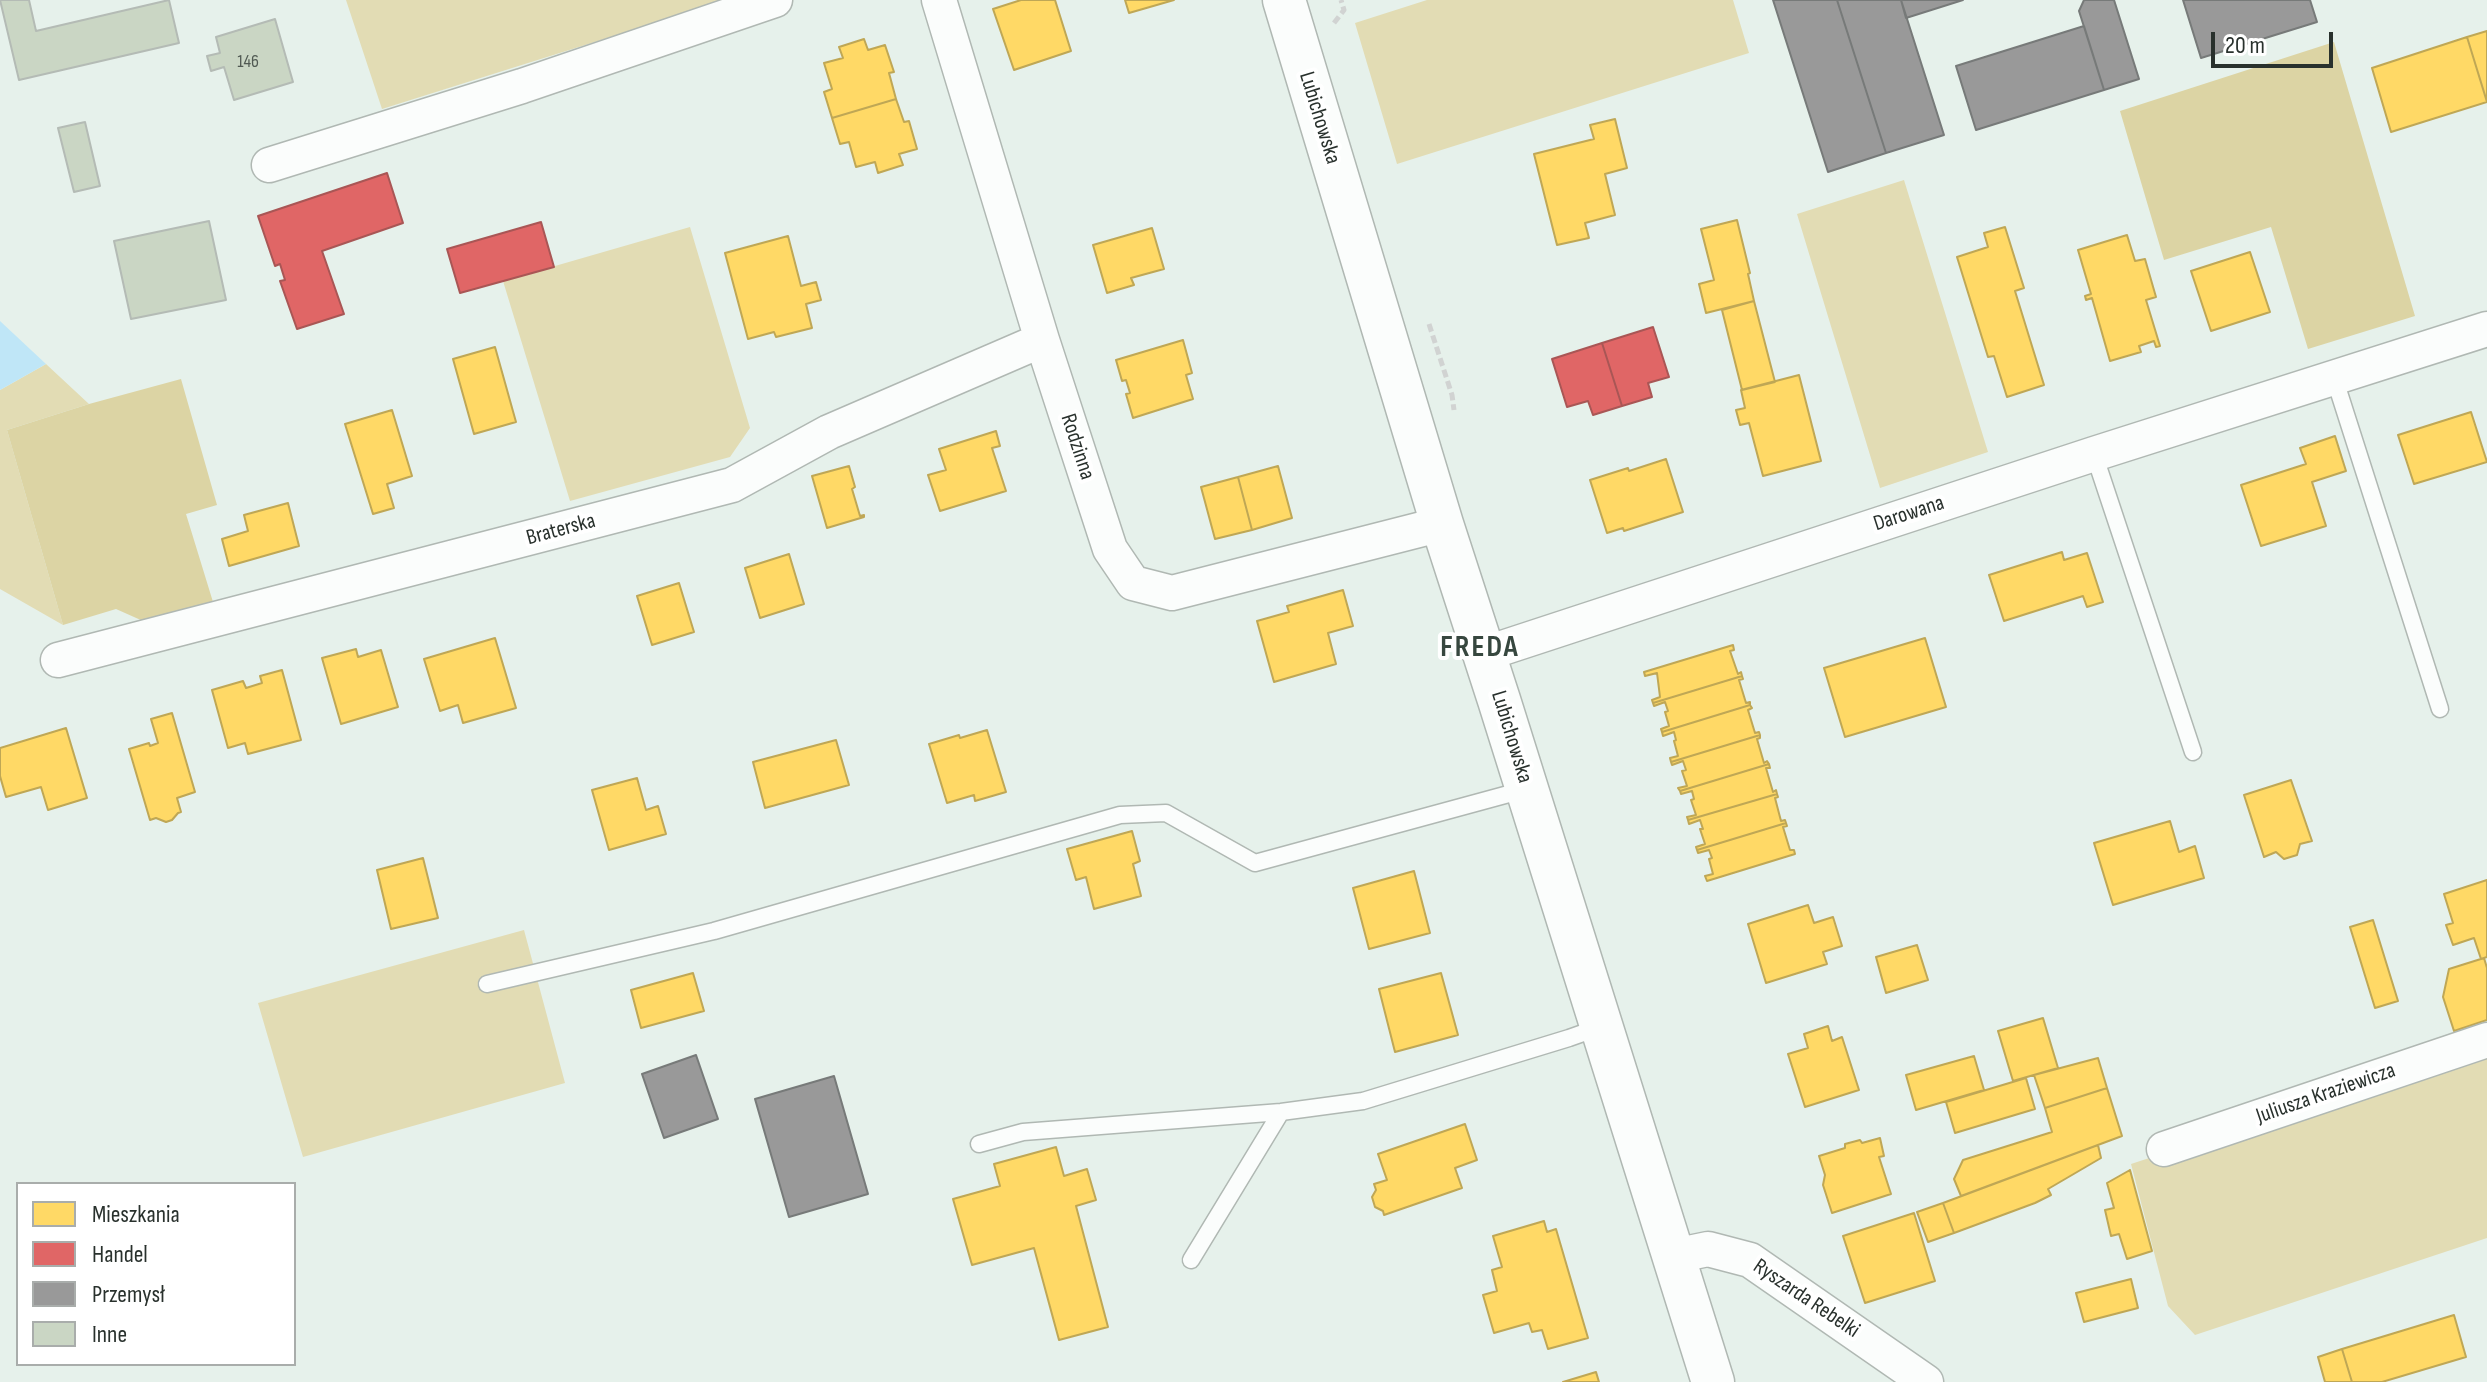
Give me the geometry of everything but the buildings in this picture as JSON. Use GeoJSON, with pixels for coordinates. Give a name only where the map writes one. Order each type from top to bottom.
{"type":"FeatureCollection","features":[{"type":"Feature","properties":{"kind":"street"},"geometry":{"type":"LineString","coordinates":[[269,165],[522,86],[775,0]]}},
{"type":"Feature","properties":{"kind":"street","name":"Rodzinna"},"geometry":{"type":"LineString","coordinates":[[939,0],[1042,340],[1110,549],[1133,583],[1172,593],[1442,524]]}},
{"type":"Feature","properties":{"kind":"street","name":"Lubichowska"},"geometry":{"type":"LineString","coordinates":[[1291,2],[1442,524],[1713,1382]]}},
{"type":"Feature","properties":{"kind":"street","name":"Darowana"},"geometry":{"type":"LineString","coordinates":[[1484,654],[2487,329]]}},
{"type":"Feature","properties":{"kind":"street","name":"Braterska"},"geometry":{"type":"LineString","coordinates":[[58,660],[732,485],[829,432],[1042,340]]}},
{"type":"Feature","properties":{"kind":"street","name":"Juliusza Kraziewicza"},"geometry":{"type":"LineString","coordinates":[[2164,1149],[2487,1040]]}},
{"type":"Feature","properties":{"kind":"street","name":"Ryszarda Rebelki"},"geometry":{"type":"LineString","coordinates":[[1674,1256],[1708,1249],[1750,1260],[1926,1382]]}},
{"type":"Feature","properties":{"kind":"lane"},"geometry":{"type":"LineString","coordinates":[[2334,377],[2440,709]]}},
{"type":"Feature","properties":{"kind":"lane"},"geometry":{"type":"LineString","coordinates":[[2094,454],[2193,752]]}},
{"type":"Feature","properties":{"kind":"lane"},"geometry":{"type":"LineString","coordinates":[[487,984],[714,931],[1120,815],[1166,813],[1255,863],[1527,789]]}},
{"type":"Feature","properties":{"kind":"lane"},"geometry":{"type":"LineString","coordinates":[[979,1144],[1023,1132],[1281,1112],[1363,1101],[1601,1026]]}},
{"type":"Feature","properties":{"kind":"lane"},"geometry":{"type":"LineString","coordinates":[[1191,1260],[1281,1112]]}},
{"type":"Feature","properties":{"kind":"shaded area"},"geometry":{"type":"Polygon","coordinates":[[[346,0],[728,0],[382,109],[346,0]]]}},
{"type":"Feature","properties":{"kind":"shaded area"},"geometry":{"type":"Polygon","coordinates":[[[1427,0],[1733,0],[1749,53],[1397,164],[1355,23],[1427,0]]]}},
{"type":"Feature","properties":{"kind":"shaded area"},"geometry":{"type":"Polygon","coordinates":[[[2334,42],[2415,316],[2308,349],[2271,227],[2164,260],[2120,111],[2334,42]]]}},
{"type":"Feature","properties":{"kind":"shaded area"},"geometry":{"type":"Polygon","coordinates":[[[1904,180],[1988,452],[1880,488],[1797,214],[1904,180]]]}},
{"type":"Feature","properties":{"kind":"shaded area"},"geometry":{"type":"Polygon","coordinates":[[[690,227],[750,428],[730,457],[570,501],[503,281],[690,227]]]}},
{"type":"Feature","properties":{"kind":"shaded area"},"geometry":{"type":"Polygon","coordinates":[[[46,364],[89,404],[7,430],[63,625],[0,589],[0,390],[46,364]]]}},
{"type":"Feature","properties":{"kind":"shaded area"},"geometry":{"type":"Polygon","coordinates":[[[181,379],[217,505],[186,514],[213,602],[143,621],[116,609],[63,625],[7,430],[181,379]]]}},
{"type":"Feature","properties":{"kind":"shaded area"},"geometry":{"type":"Polygon","coordinates":[[[524,930],[565,1083],[303,1157],[258,1003],[524,930]]]}},
{"type":"Feature","properties":{"kind":"shaded area"},"geometry":{"type":"Polygon","coordinates":[[[2487,1047],[2487,1238],[2195,1335],[2168,1306],[2131,1164],[2487,1047]]]}},
{"type":"Feature","properties":{"kind":"water"},"geometry":{"type":"Polygon","coordinates":[[[0,321],[46,364],[0,390],[0,321]]]}},
{"type":"Feature","properties":{"kind":"district","name":"FREDA"},"geometry":{"type":"Point","coordinates":[1480,648]}}]}
